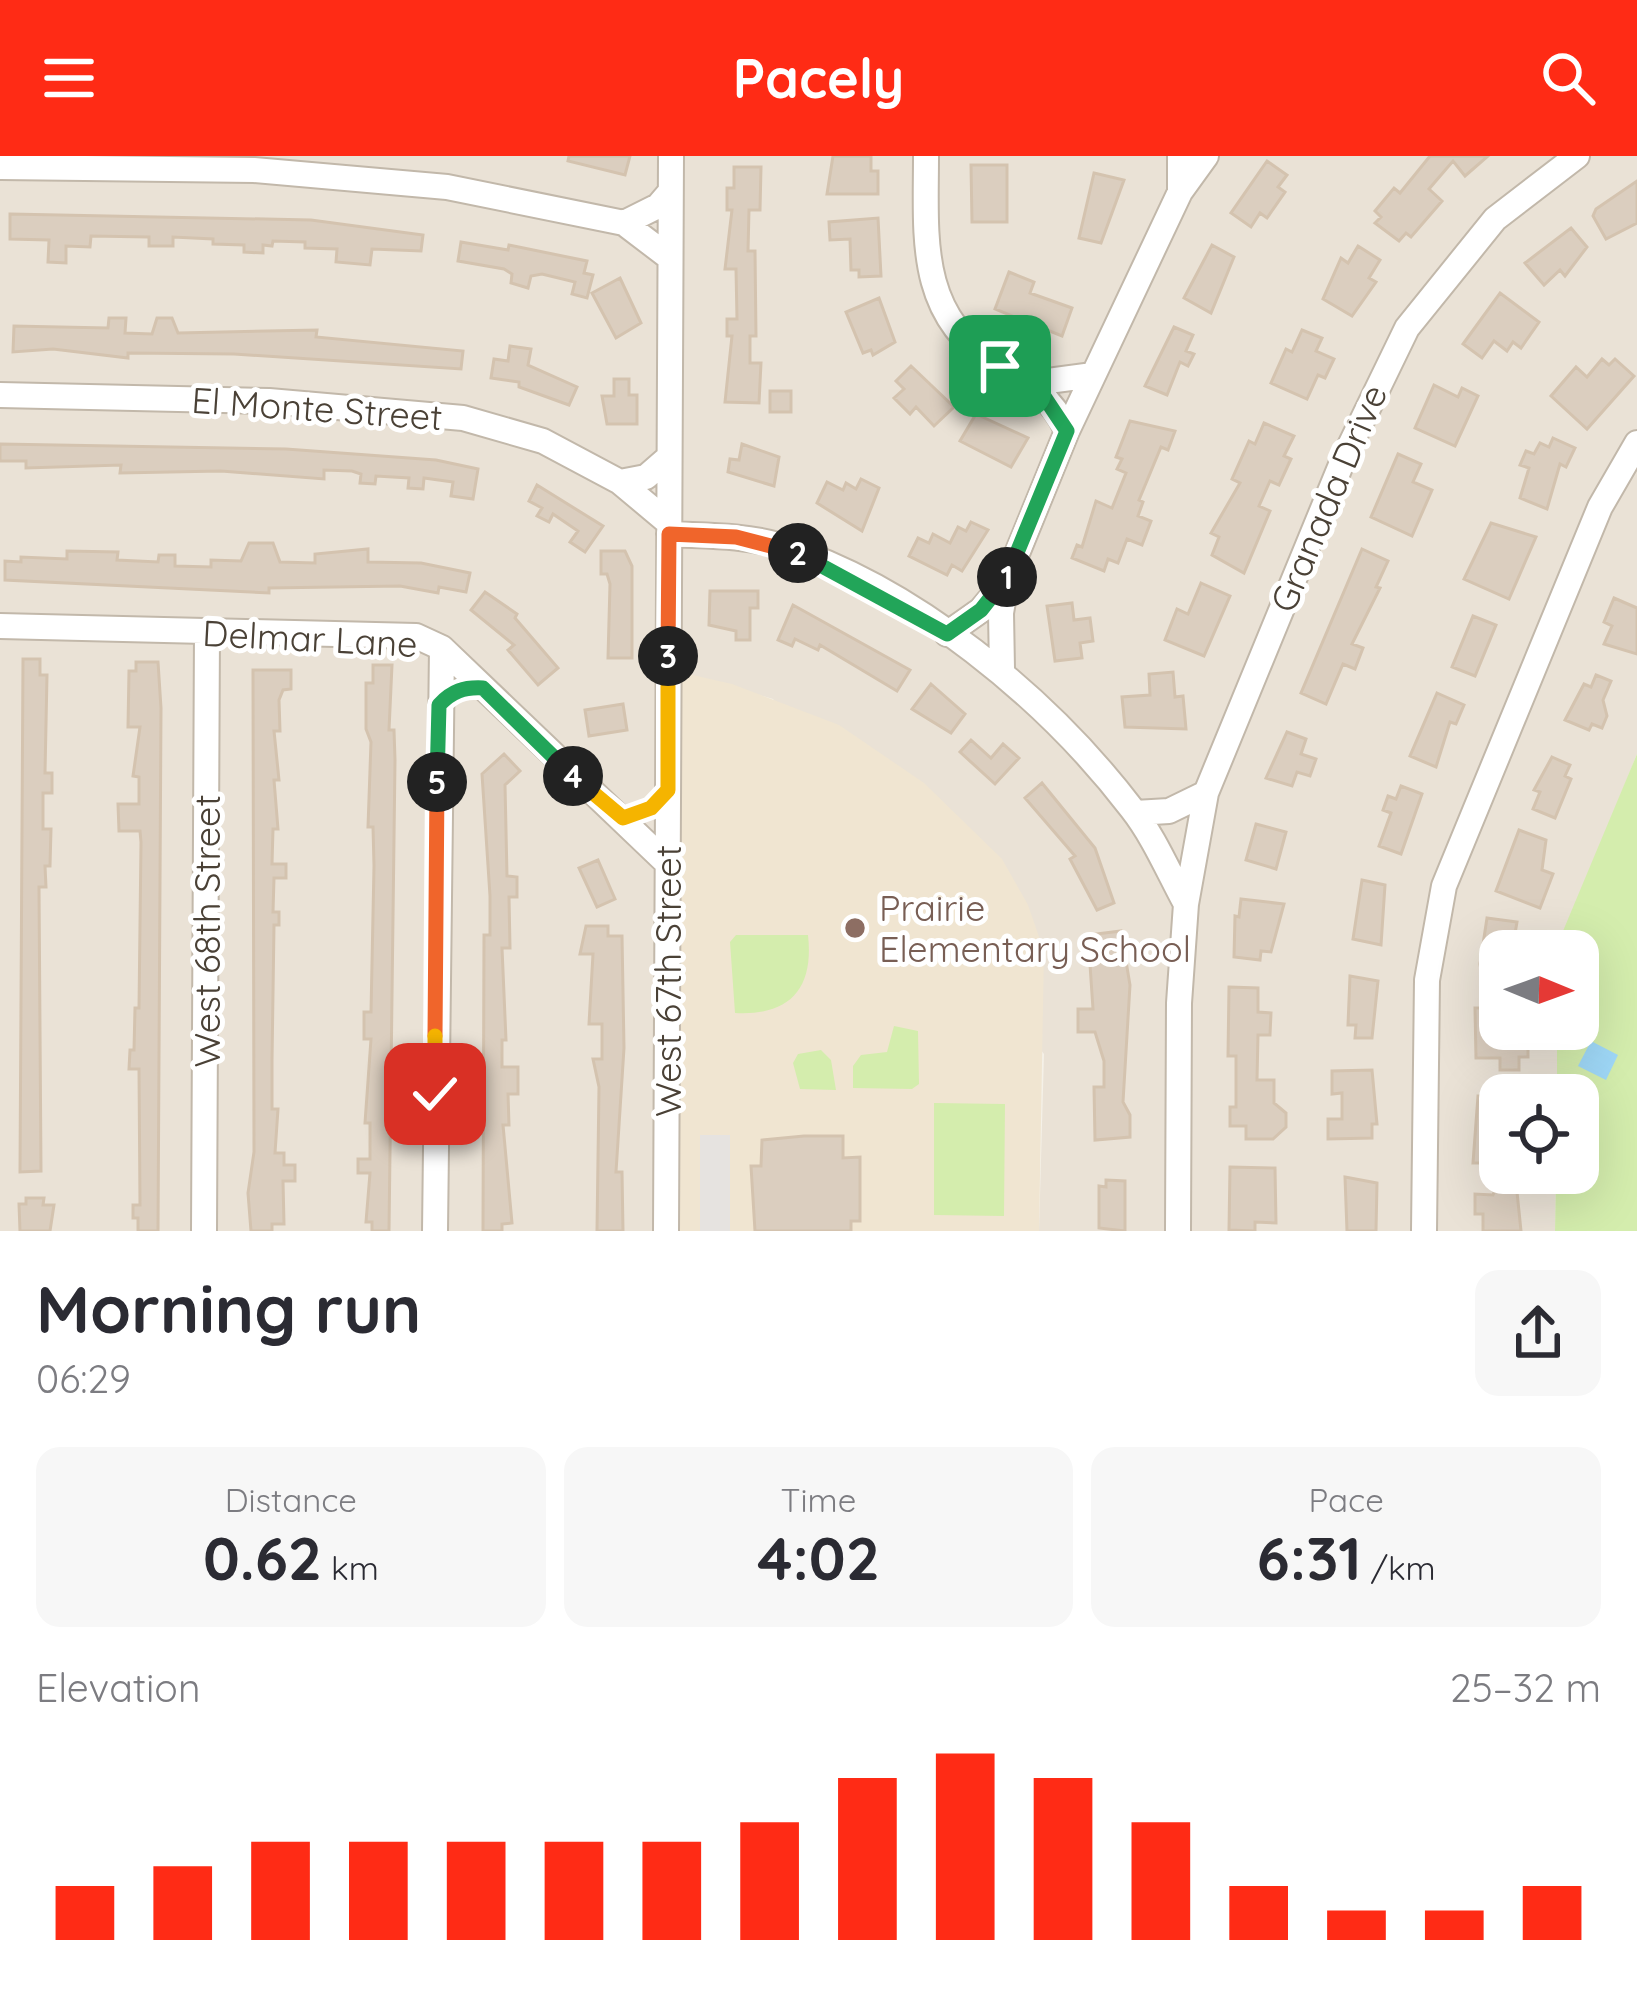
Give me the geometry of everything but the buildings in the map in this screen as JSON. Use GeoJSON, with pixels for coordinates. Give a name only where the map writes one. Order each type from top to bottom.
{"type":"FeatureCollection","features":[{"type":"Feature","properties":{"kind":"street","name":"West 67th Street"},"geometry":{"type":"LineString","coordinates":[[666,1231],[670,156]]}},
{"type":"Feature","properties":{"kind":"street"},"geometry":{"type":"LineString","coordinates":[[926,156],[930,283],[959,334],[1041,392],[1067,431]]}},
{"type":"Feature","properties":{"kind":"street"},"geometry":{"type":"LineString","coordinates":[[1180,156],[1180,192]]}},
{"type":"Feature","properties":{"kind":"street"},"geometry":{"type":"LineString","coordinates":[[1001,669],[1000,614],[1007,578],[1093,375],[1180,192],[1206,156]]}},
{"type":"Feature","properties":{"kind":"street","name":"Granada Drive"},"geometry":{"type":"LineString","coordinates":[[1178,1231],[1179,1003],[1186,904],[1206,793],[1343,460],[1407,328],[1458,259],[1495,220],[1577,156]]}},
{"type":"Feature","properties":{"kind":"street"},"geometry":{"type":"LineString","coordinates":[[0,167],[254,170],[380,179],[624,223],[670,258]]}},
{"type":"Feature","properties":{"kind":"street"},"geometry":{"type":"LineString","coordinates":[[624,223],[658,206],[670,192]]}},
{"type":"Feature","properties":{"kind":"street"},"geometry":{"type":"LineString","coordinates":[[1017,374],[1048,381],[1093,375]]}},
{"type":"Feature","properties":{"kind":"street","name":"El Monte Street"},"geometry":{"type":"LineString","coordinates":[[0,395],[269,401],[463,418],[543,441],[620,482],[669,528]]}},
{"type":"Feature","properties":{"kind":"street"},"geometry":{"type":"LineString","coordinates":[[1424,1231],[1427,980],[1444,886],[1600,507],[1637,443]]}},
{"type":"Feature","properties":{"kind":"street"},"geometry":{"type":"LineString","coordinates":[[620,482],[646,477],[669,458]]}},
{"type":"Feature","properties":{"kind":"street"},"geometry":{"type":"LineString","coordinates":[[669,528],[776,544],[818,561],[1001,669],[1135,813],[1186,904]]}},
{"type":"Feature","properties":{"kind":"street"},"geometry":{"type":"LineString","coordinates":[[947,634],[981,610],[1007,578]]}},
{"type":"Feature","properties":{"kind":"street","name":"Delmar Lane"},"geometry":{"type":"LineString","coordinates":[[0,626],[416,636],[442,648],[547,754],[668,863]]}},
{"type":"Feature","properties":{"kind":"street","name":"West 68th Street"},"geometry":{"type":"LineString","coordinates":[[204,1231],[207,632]]}},
{"type":"Feature","properties":{"kind":"street"},"geometry":{"type":"LineString","coordinates":[[435,1231],[442,648]]}},
{"type":"Feature","properties":{"kind":"street"},"geometry":{"type":"LineString","coordinates":[[439,705],[450,693],[483,688]]}},
{"type":"Feature","properties":{"kind":"street"},"geometry":{"type":"LineString","coordinates":[[623,818],[651,808],[668,790]]}},
{"type":"Feature","properties":{"kind":"street"},"geometry":{"type":"LineString","coordinates":[[1135,813],[1169,811],[1206,793]]}},
{"type":"Feature","properties":{"kind":"shaded area"},"geometry":{"type":"Polygon","coordinates":[[[0,156],[662,156],[658,1231],[0,1231],[0,156]]]}},
{"type":"Feature","properties":{"kind":"shaded area"},"geometry":{"type":"Polygon","coordinates":[[[681,156],[1637,156],[1637,754],[1566,930],[1479,930],[1479,1050],[1557,1050],[1557,1074],[1479,1074],[1479,1194],[1556,1194],[1555,1231],[1039,1231],[1044,1054],[773,699],[675,671],[681,156]]]}},
{"type":"Feature","properties":{"kind":"shaded area","name":"Prairie Elementary School"},"geometry":{"type":"Polygon","coordinates":[[[675,671],[732,684],[839,725],[924,783],[1002,859],[1028,905],[1044,951],[1039,1231],[673,1231],[675,671]]]}},
{"type":"Feature","properties":{"kind":"shaded area"},"geometry":{"type":"Polygon","coordinates":[[[700,1135],[730,1135],[730,1231],[700,1231],[700,1135]]]}},
{"type":"Feature","properties":{"kind":"green space"},"geometry":{"type":"Polygon","coordinates":[[[1637,754],[1637,1231],[1555,1231],[1556,1194],[1599,1194],[1599,1074],[1557,1074],[1557,1050],[1599,1050],[1599,930],[1563,930],[1637,754]]]}},
{"type":"Feature","properties":{"kind":"green space"},"geometry":{"type":"Polygon","coordinates":[[[736,935],[808,935],[807,970],[802,984],[784,1004],[735,1013],[730,942],[736,935]]]}},
{"type":"Feature","properties":{"kind":"green space"},"geometry":{"type":"Polygon","coordinates":[[[894,1026],[918,1031],[919,1084],[912,1089],[853,1088],[853,1066],[861,1055],[887,1052],[894,1026]]]}},
{"type":"Feature","properties":{"kind":"green space"},"geometry":{"type":"Polygon","coordinates":[[[821,1050],[831,1060],[836,1090],[800,1089],[793,1063],[798,1054],[821,1050]]]}},
{"type":"Feature","properties":{"kind":"green space"},"geometry":{"type":"Polygon","coordinates":[[[934,1103],[1005,1104],[1004,1216],[934,1215],[934,1103]]]}},
{"type":"Feature","properties":{"kind":"water"},"geometry":{"type":"Polygon","coordinates":[[[1599,1045],[1618,1055],[1606,1080],[1578,1066],[1586,1050],[1599,1050],[1599,1045]]]}},
{"type":"Feature","properties":{"kind":"place","name":"Prairie Elementary School"},"geometry":{"type":"Point","coordinates":[855,928]}},
{"type":"Feature","properties":{"kind":"route"},"geometry":{"type":"LineString","coordinates":[[435,1094],[439,705],[450,693],[483,688],[547,754],[623,818],[651,808],[668,790],[669,534],[776,544],[908,608],[947,634],[981,610],[1007,578],[1067,431],[1041,392],[1000,366]]}}]}
